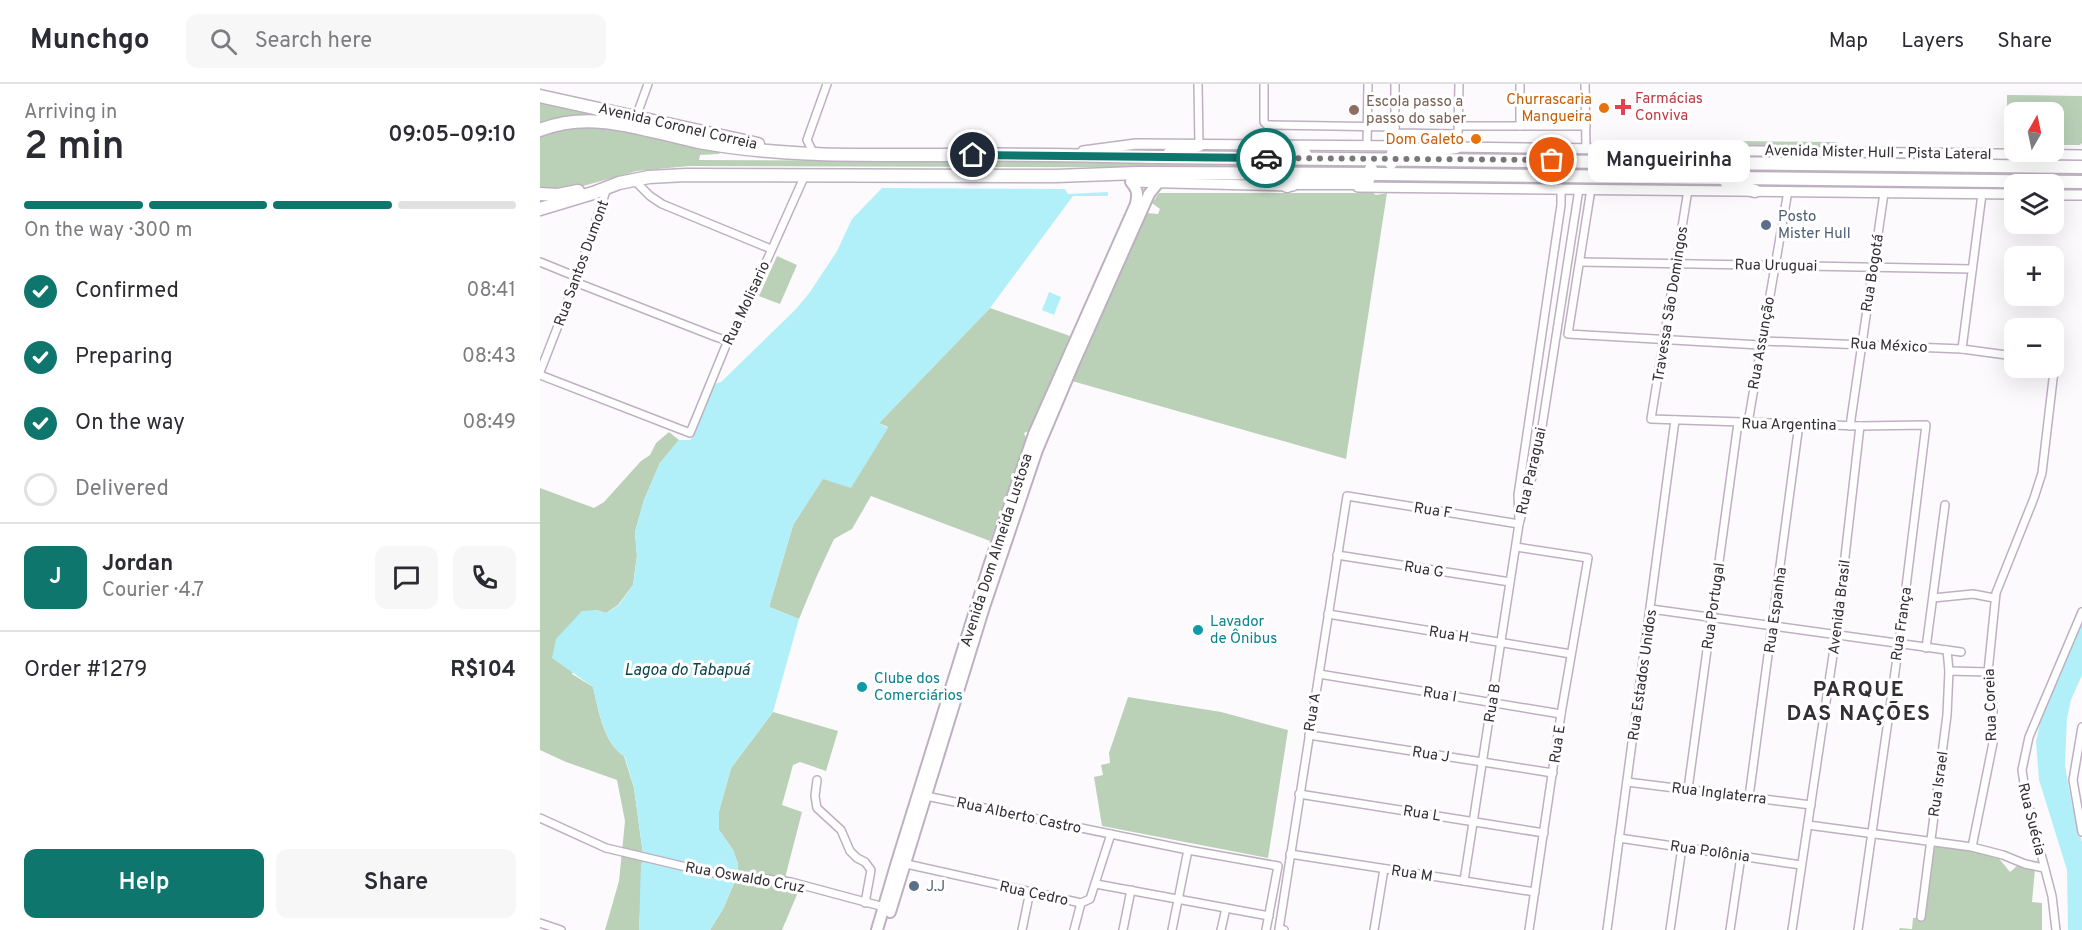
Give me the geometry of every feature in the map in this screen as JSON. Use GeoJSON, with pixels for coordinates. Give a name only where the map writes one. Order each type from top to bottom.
{"type":"FeatureCollection","features":[{"type":"Feature","properties":{"kind":"highway","name":"Avenida Coronel Correia"},"geometry":{"type":"LineString","coordinates":[[540,96],[815,156]]}},
{"type":"Feature","properties":{"kind":"highway"},"geometry":{"type":"LineString","coordinates":[[540,130],[568,121],[593,120],[730,147],[769,153],[815,156],[1064,154],[1156,157],[2082,167]]}},
{"type":"Feature","properties":{"kind":"highway"},"geometry":{"type":"LineString","coordinates":[[1156,157],[1199,145]]}},
{"type":"Feature","properties":{"kind":"highway"},"geometry":{"type":"LineString","coordinates":[[1274,145],[1321,158]]}},
{"type":"Feature","properties":{"kind":"highway"},"geometry":{"type":"LineString","coordinates":[[1391,174],[1391,159],[1394,152],[1398,150],[1456,147]]}},
{"type":"Feature","properties":{"kind":"highway"},"geometry":{"type":"LineString","coordinates":[[1659,149],[1712,162]]}},
{"type":"Feature","properties":{"kind":"highway"},"geometry":{"type":"LineString","coordinates":[[1287,186],[1294,183],[1361,183],[1368,180],[1371,174],[1371,158]]}},
{"type":"Feature","properties":{"kind":"highway"},"geometry":{"type":"LineString","coordinates":[[540,210],[634,180],[686,175],[1391,174],[2082,182]]}},
{"type":"Feature","properties":{"kind":"highway"},"geometry":{"type":"LineString","coordinates":[[1056,176],[1073,180],[1131,182]]}},
{"type":"Feature","properties":{"kind":"highway"},"geometry":{"type":"LineString","coordinates":[[1706,178],[1755,191]]}},
{"type":"Feature","properties":{"kind":"highway"},"geometry":{"type":"LineString","coordinates":[[540,194],[558,195],[596,187],[605,188]]}},
{"type":"Feature","properties":{"kind":"main road","name":"Avenida Mister Hull - Pista Lateral"},"geometry":{"type":"LineString","coordinates":[[1064,154],[1136,144],[2082,154]]}},
{"type":"Feature","properties":{"kind":"main road"},"geometry":{"type":"LineString","coordinates":[[1131,182],[1287,186],[2004,194]]}},
{"type":"Feature","properties":{"kind":"main road"},"geometry":{"type":"LineString","coordinates":[[1131,182],[1136,188],[1140,206]]}},
{"type":"Feature","properties":{"kind":"main road","name":"Avenida Dom Almeida Lustosa"},"geometry":{"type":"LineString","coordinates":[[885,930],[901,863],[1034,434],[1140,206],[1157,184]]}},
{"type":"Feature","properties":{"kind":"main road"},"geometry":{"type":"LineString","coordinates":[[2064,195],[2082,195]]}},
{"type":"Feature","properties":{"kind":"main road","name":"Avenida Dom Almeida Lustosa"},"geometry":{"type":"LineString","coordinates":[[877,930],[926,796],[980,606]]}},
{"type":"Feature","properties":{"kind":"street"},"geometry":{"type":"LineString","coordinates":[[636,117],[648,84]]}},
{"type":"Feature","properties":{"kind":"street"},"geometry":{"type":"LineString","coordinates":[[1198,84],[1199,145]]}},
{"type":"Feature","properties":{"kind":"street"},"geometry":{"type":"LineString","coordinates":[[1264,84],[1264,123],[1269,126],[1395,127]]}},
{"type":"Feature","properties":{"kind":"street"},"geometry":{"type":"LineString","coordinates":[[1367,146],[1368,84]]}},
{"type":"Feature","properties":{"kind":"street"},"geometry":{"type":"LineString","coordinates":[[1395,84],[1395,133],[1458,134],[1459,84]]}},
{"type":"Feature","properties":{"kind":"street"},"geometry":{"type":"LineString","coordinates":[[1520,84],[1520,126]]}},
{"type":"Feature","properties":{"kind":"street"},"geometry":{"type":"LineString","coordinates":[[1585,84],[1586,148]]}},
{"type":"Feature","properties":{"kind":"street"},"geometry":{"type":"LineString","coordinates":[[815,156],[807,140],[824,85]]}},
{"type":"Feature","properties":{"kind":"street"},"geometry":{"type":"LineString","coordinates":[[1458,126],[1586,126]]}},
{"type":"Feature","properties":{"kind":"street","name":"Rua Molisario"},"geometry":{"type":"LineString","coordinates":[[540,373],[690,433],[729,338],[734,334],[805,176]]}},
{"type":"Feature","properties":{"kind":"street"},"geometry":{"type":"LineString","coordinates":[[634,180],[662,204],[771,249]]}},
{"type":"Feature","properties":{"kind":"street","name":"Rua Santos Dumont"},"geometry":{"type":"LineString","coordinates":[[540,373],[576,280],[605,188]]}},
{"type":"Feature","properties":{"kind":"street","name":"Rua Paraguai"},"geometry":{"type":"LineString","coordinates":[[1519,524],[1518,495],[1562,188]]}},
{"type":"Feature","properties":{"kind":"street","name":"Rua Paraguai"},"geometry":{"type":"LineString","coordinates":[[1519,524],[1537,459],[1579,189]]}},
{"type":"Feature","properties":{"kind":"street"},"geometry":{"type":"LineString","coordinates":[[1580,262],[1591,189]]}},
{"type":"Feature","properties":{"kind":"street","name":"Travessa São Domingos"},"geometry":{"type":"LineString","coordinates":[[1651,419],[1688,190]]}},
{"type":"Feature","properties":{"kind":"street","name":"Rua Assunção"},"geometry":{"type":"LineString","coordinates":[[1748,423],[1788,191]]}},
{"type":"Feature","properties":{"kind":"street","name":"Rua Bogotá"},"geometry":{"type":"LineString","coordinates":[[1850,426],[1884,193]]}},
{"type":"Feature","properties":{"kind":"street"},"geometry":{"type":"LineString","coordinates":[[1962,349],[1982,194]]}},
{"type":"Feature","properties":{"kind":"street"},"geometry":{"type":"LineString","coordinates":[[540,262],[576,280],[722,339],[729,338]]}},
{"type":"Feature","properties":{"kind":"street","name":"Rua Uruguai"},"geometry":{"type":"LineString","coordinates":[[1580,262],[1972,268]]}},
{"type":"Feature","properties":{"kind":"street","name":"Rua México"},"geometry":{"type":"LineString","coordinates":[[1580,262],[1568,334],[1663,340],[1861,344],[1962,349],[2004,355]]}},
{"type":"Feature","properties":{"kind":"street","name":"Rua Coreia"},"geometry":{"type":"LineString","coordinates":[[1972,846],[1993,743],[1993,708],[1988,672],[1994,598],[2042,474],[2052,378]]}},
{"type":"Feature","properties":{"kind":"street","name":"Rua Argentina"},"geometry":{"type":"LineString","coordinates":[[1651,419],[1850,426],[1926,424]]}},
{"type":"Feature","properties":{"kind":"street","name":"Rua Estados Unidos"},"geometry":{"type":"LineString","coordinates":[[1607,930],[1676,420]]}},
{"type":"Feature","properties":{"kind":"street","name":"Rua Portugal"},"geometry":{"type":"LineString","coordinates":[[1688,789],[1738,423]]}},
{"type":"Feature","properties":{"kind":"street","name":"Rua Espanha"},"geometry":{"type":"LineString","coordinates":[[1749,797],[1799,424]]}},
{"type":"Feature","properties":{"kind":"street","name":"Rua França"},"geometry":{"type":"LineString","coordinates":[[1858,930],[1899,644],[1926,424]]}},
{"type":"Feature","properties":{"kind":"street","name":"Avenida Brasil"},"geometry":{"type":"LineString","coordinates":[[1792,930],[1836,635],[1860,426]]}},
{"type":"Feature","properties":{"kind":"street","name":"Rua F"},"geometry":{"type":"LineString","coordinates":[[1347,496],[1519,524]]}},
{"type":"Feature","properties":{"kind":"street","name":"Rua A"},"geometry":{"type":"LineString","coordinates":[[1281,929],[1299,794],[1347,496]]}},
{"type":"Feature","properties":{"kind":"street"},"geometry":{"type":"LineString","coordinates":[[1926,648],[1946,505]]}},
{"type":"Feature","properties":{"kind":"street","name":"Rua B"},"geometry":{"type":"LineString","coordinates":[[1464,881],[1519,524]]}},
{"type":"Feature","properties":{"kind":"street","name":"Rua E"},"geometry":{"type":"LineString","coordinates":[[1516,547],[1588,558],[1561,714],[1529,930]]}},
{"type":"Feature","properties":{"kind":"street","name":"Rua G"},"geometry":{"type":"LineString","coordinates":[[1337,555],[1510,582]]}},
{"type":"Feature","properties":{"kind":"street"},"geometry":{"type":"LineString","coordinates":[[1933,597],[1972,594],[1994,598]]}},
{"type":"Feature","properties":{"kind":"street"},"geometry":{"type":"LineString","coordinates":[[1651,609],[1961,652]]}},
{"type":"Feature","properties":{"kind":"street","name":"Rua Suécia"},"geometry":{"type":"LineString","coordinates":[[1808,825],[1972,846],[2044,868],[2022,777],[2023,762],[2029,737],[2082,612]]}},
{"type":"Feature","properties":{"kind":"street","name":"Rua H"},"geometry":{"type":"LineString","coordinates":[[1328,614],[1571,654]]}},
{"type":"Feature","properties":{"kind":"street","name":"Rua Israel"},"geometry":{"type":"LineString","coordinates":[[1921,917],[1947,715],[1949,671],[1947,650]]}},
{"type":"Feature","properties":{"kind":"street"},"geometry":{"type":"LineString","coordinates":[[1949,671],[1988,672]]}},
{"type":"Feature","properties":{"kind":"street","name":"Rua I"},"geometry":{"type":"LineString","coordinates":[[1318,674],[1561,714]]}},
{"type":"Feature","properties":{"kind":"street"},"geometry":{"type":"LineString","coordinates":[[2082,727],[2073,780],[2082,832]]}},
{"type":"Feature","properties":{"kind":"street","name":"Rua J"},"geometry":{"type":"LineString","coordinates":[[1309,735],[1553,773]]}},
{"type":"Feature","properties":{"kind":"street"},"geometry":{"type":"LineString","coordinates":[[817,780],[814,796],[817,808],[837,825],[850,851],[856,858],[865,862],[871,870],[865,903]]}},
{"type":"Feature","properties":{"kind":"street","name":"Rua Inglaterra"},"geometry":{"type":"LineString","coordinates":[[1628,782],[1811,805]]}},
{"type":"Feature","properties":{"kind":"street","name":"Rua L"},"geometry":{"type":"LineString","coordinates":[[1299,794],[1544,832]]}},
{"type":"Feature","properties":{"kind":"street","name":"Rua Alberto Castro"},"geometry":{"type":"LineString","coordinates":[[926,796],[1188,850],[1278,866],[1269,916]]}},
{"type":"Feature","properties":{"kind":"street","name":"Rua Oswaldo Cruz"},"geometry":{"type":"LineString","coordinates":[[540,818],[606,848],[708,872],[791,882],[884,907]]}},
{"type":"Feature","properties":{"kind":"street"},"geometry":{"type":"LineString","coordinates":[[1111,834],[1096,884],[1269,916],[1266,930]]}},
{"type":"Feature","properties":{"kind":"street","name":"Rua Polônia"},"geometry":{"type":"LineString","coordinates":[[1619,838],[1801,865]]}},
{"type":"Feature","properties":{"kind":"street"},"geometry":{"type":"LineString","coordinates":[[1670,930],[1682,847]]}},
{"type":"Feature","properties":{"kind":"street"},"geometry":{"type":"LineString","coordinates":[[1172,930],[1188,850]]}},
{"type":"Feature","properties":{"kind":"street","name":"Rua M"},"geometry":{"type":"LineString","coordinates":[[1290,854],[1535,892]]}},
{"type":"Feature","properties":{"kind":"street"},"geometry":{"type":"LineString","coordinates":[[1730,930],[1741,856]]}},
{"type":"Feature","properties":{"kind":"street","name":"Rua Cedro"},"geometry":{"type":"LineString","coordinates":[[901,863],[1081,903],[1090,898],[1096,884]]}},
{"type":"Feature","properties":{"kind":"street"},"geometry":{"type":"LineString","coordinates":[[2044,868],[2052,896],[2056,930]]}},
{"type":"Feature","properties":{"kind":"street"},"geometry":{"type":"LineString","coordinates":[[1374,930],[1384,869]]}},
{"type":"Feature","properties":{"kind":"street"},"geometry":{"type":"LineString","coordinates":[[1123,930],[1131,890]]}},
{"type":"Feature","properties":{"kind":"street"},"geometry":{"type":"LineString","coordinates":[[1022,930],[1030,891]]}},
{"type":"Feature","properties":{"kind":"street"},"geometry":{"type":"LineString","coordinates":[[1074,930],[1081,903]]}},
{"type":"Feature","properties":{"kind":"street"},"geometry":{"type":"LineString","coordinates":[[1221,930],[1226,908]]}},
{"type":"Feature","properties":{"kind":"street"},"geometry":{"type":"LineString","coordinates":[[540,923],[561,930]]}},
{"type":"Feature","properties":{"kind":"green space"},"geometry":{"type":"Polygon","coordinates":[[[2007,95],[2082,96],[2082,143],[2064,145],[2064,102],[2007,102],[2007,95]]]}},
{"type":"Feature","properties":{"kind":"green space"},"geometry":{"type":"Polygon","coordinates":[[[540,100],[672,129],[589,116],[567,117],[540,125],[540,100]]]}},
{"type":"Feature","properties":{"kind":"green space"},"geometry":{"type":"Polygon","coordinates":[[[596,125],[726,151],[700,155],[699,160],[1359,163],[1366,166],[1355,168],[689,166],[637,171],[576,188],[540,190],[540,135],[550,131],[596,125]]]}},
{"type":"Feature","properties":{"kind":"green space"},"geometry":{"type":"Polygon","coordinates":[[[1732,141],[1837,142],[1840,146],[1837,148],[1726,146],[1732,141]]]}},
{"type":"Feature","properties":{"kind":"green space"},"geometry":{"type":"Polygon","coordinates":[[[1447,150],[1635,152],[1668,156],[1400,153],[1447,150]]]}},
{"type":"Feature","properties":{"kind":"green space"},"geometry":{"type":"Polygon","coordinates":[[[1717,154],[2004,157],[2004,160],[1723,157],[1717,154]]]}},
{"type":"Feature","properties":{"kind":"green space"},"geometry":{"type":"Polygon","coordinates":[[[2064,158],[2082,158],[2082,161],[2064,161],[2064,158]]]}},
{"type":"Feature","properties":{"kind":"green space"},"geometry":{"type":"Polygon","coordinates":[[[1395,165],[2082,172],[2082,177],[2064,177],[2064,174],[2004,174],[2004,176],[1396,169],[1395,165]]]}},
{"type":"Feature","properties":{"kind":"green space"},"geometry":{"type":"Polygon","coordinates":[[[1376,180],[1698,183],[1729,187],[1375,183],[1376,180]]]}},
{"type":"Feature","properties":{"kind":"green space"},"geometry":{"type":"Polygon","coordinates":[[[1747,184],[2004,187],[2004,191],[1796,188],[1747,184]]]}},
{"type":"Feature","properties":{"kind":"green space"},"geometry":{"type":"Polygon","coordinates":[[[1159,193],[1373,193],[1376,195],[1387,193],[1346,459],[1072,381],[1147,213],[1158,214],[1160,209],[1152,203],[1159,193]]]}},
{"type":"Feature","properties":{"kind":"green space"},"geometry":{"type":"Polygon","coordinates":[[[777,256],[797,265],[780,304],[759,296],[777,256]]]}},
{"type":"Feature","properties":{"kind":"green space"},"geometry":{"type":"Polygon","coordinates":[[[990,308],[1070,336],[1029,431],[1024,433],[1026,438],[990,541],[871,496],[852,529],[834,539],[799,619],[769,607],[793,525],[823,478],[888,427],[879,423],[990,308]]]}},
{"type":"Feature","properties":{"kind":"green space"},"geometry":{"type":"Polygon","coordinates":[[[669,432],[679,440],[660,463],[644,500],[635,532],[637,556],[633,585],[618,605],[606,613],[596,610],[572,674],[593,687],[600,716],[611,743],[624,756],[634,788],[643,854],[737,874],[738,864],[733,850],[719,830],[719,811],[731,768],[773,712],[838,731],[826,771],[800,762],[793,765],[782,805],[802,812],[786,874],[787,885],[799,890],[782,930],[710,930],[723,909],[735,881],[643,862],[639,930],[605,930],[619,881],[625,821],[617,780],[540,750],[540,488],[594,508],[604,502],[641,461],[650,455],[656,443],[669,432]]]}},
{"type":"Feature","properties":{"kind":"green space"},"geometry":{"type":"Polygon","coordinates":[[[1128,697],[1221,712],[1288,730],[1268,858],[1102,826],[1094,777],[1103,775],[1101,765],[1110,763],[1109,753],[1128,697]]]}},
{"type":"Feature","properties":{"kind":"green space"},"geometry":{"type":"Polygon","coordinates":[[[1934,845],[1966,848],[1997,856],[2010,872],[2018,865],[2035,869],[2032,902],[2042,903],[2042,930],[1899,930],[1900,928],[1912,929],[1913,918],[1925,917],[1934,845]]]}},
{"type":"Feature","properties":{"kind":"water","name":"Lagoa do Tabapuá"},"geometry":{"type":"Polygon","coordinates":[[[882,188],[1065,189],[1068,194],[1108,192],[1108,196],[1073,196],[990,308],[879,423],[888,428],[851,488],[823,479],[793,525],[769,607],[799,619],[773,712],[731,768],[719,811],[719,830],[733,850],[738,864],[737,875],[643,854],[634,788],[625,757],[607,735],[593,687],[552,658],[556,639],[582,611],[596,610],[606,613],[619,605],[633,585],[637,556],[635,532],[644,500],[660,463],[679,440],[690,440],[714,384],[721,382],[796,309],[810,292],[837,251],[852,219],[882,188]]]}},
{"type":"Feature","properties":{"kind":"water"},"geometry":{"type":"Polygon","coordinates":[[[1049,292],[1061,297],[1054,315],[1042,310],[1049,292]]]}},
{"type":"Feature","properties":{"kind":"water"},"geometry":{"type":"Polygon","coordinates":[[[2082,620],[2082,675],[2071,700],[2067,718],[2065,766],[2082,842],[2082,930],[2068,930],[2067,870],[2039,780],[2036,742],[2040,722],[2082,620]]]}},
{"type":"Feature","properties":{"kind":"water"},"geometry":{"type":"Polygon","coordinates":[[[641,863],[735,881],[723,909],[710,930],[639,930],[641,863]]]}},
{"type":"Feature","properties":{"kind":"way so far"},"geometry":{"type":"LineString","coordinates":[[1266,158],[1552,160]]}},
{"type":"Feature","properties":{"kind":"place","name":"Farmácias Conviva"},"geometry":{"type":"Point","coordinates":[1623,107]}},
{"type":"Feature","properties":{"kind":"place","name":"Churrascaria Mangueira"},"geometry":{"type":"Point","coordinates":[1604,108]}},
{"type":"Feature","properties":{"kind":"place","name":"Escola passo a passo do saber"},"geometry":{"type":"Point","coordinates":[1354,110]}},
{"type":"Feature","properties":{"kind":"place","name":"Dom Galeto"},"geometry":{"type":"Point","coordinates":[1476,139]}},
{"type":"Feature","properties":{"kind":"place","name":"Mangueirinha"},"geometry":{"type":"Point","coordinates":[1552,160]}},
{"type":"Feature","properties":{"kind":"place","name":"Posto Mister Hull"},"geometry":{"type":"Point","coordinates":[1766,225]}},
{"type":"Feature","properties":{"kind":"place","name":"Lavador de Ônibus"},"geometry":{"type":"Point","coordinates":[1198,630]}},
{"type":"Feature","properties":{"kind":"place","name":"Clube dos Comerciários"},"geometry":{"type":"Point","coordinates":[862,687]}},
{"type":"Feature","properties":{"kind":"place","name":"J.J"},"geometry":{"type":"Point","coordinates":[914,886]}},
{"type":"Feature","properties":{"kind":"district","name":"PARQUE DAS NAÇÕES"},"geometry":{"type":"Point","coordinates":[1859,701]}},
{"type":"Feature","properties":{"kind":"route"},"geometry":{"type":"LineString","coordinates":[[973,155],[1064,154],[1266,158]]}}]}
